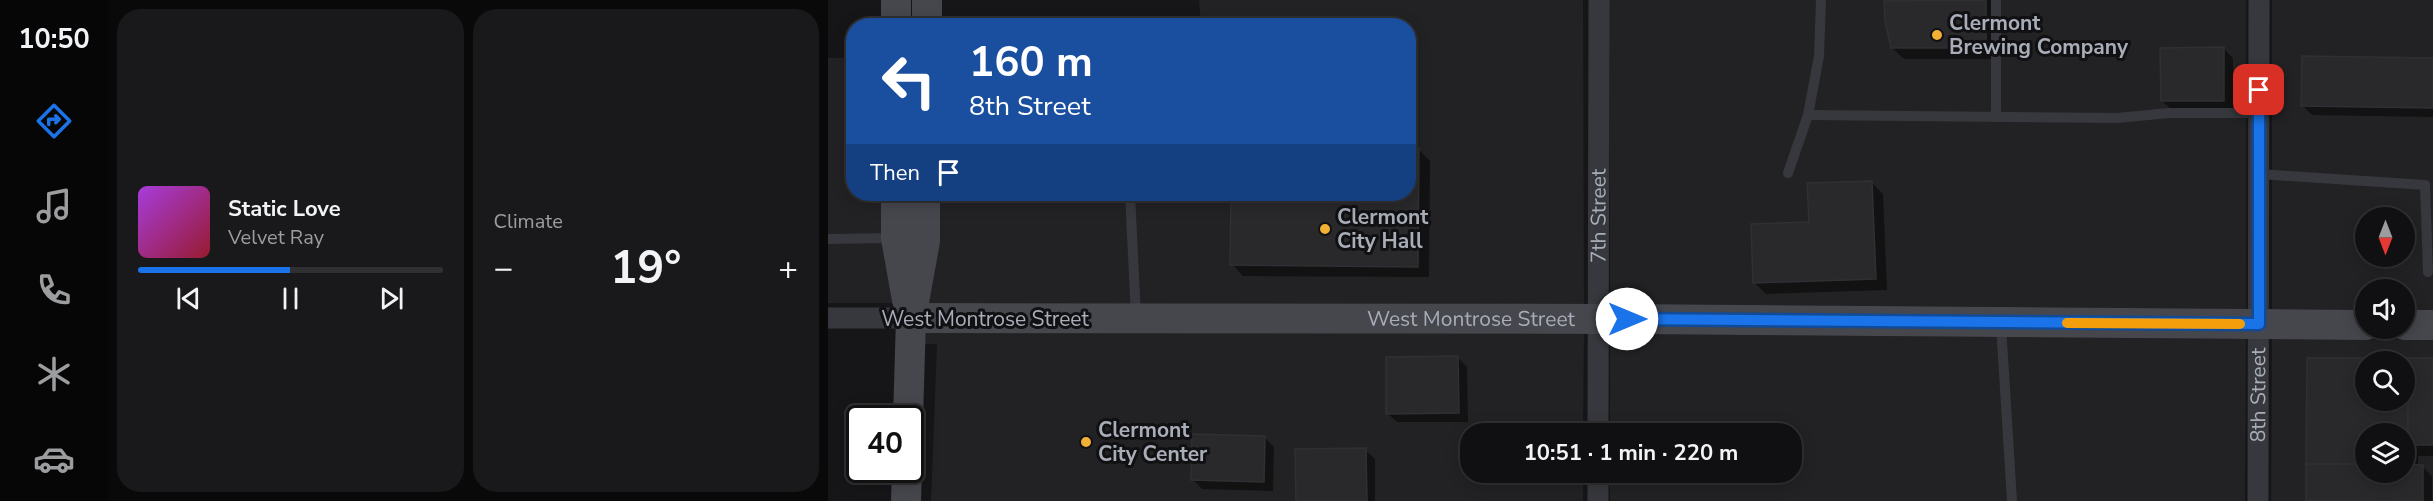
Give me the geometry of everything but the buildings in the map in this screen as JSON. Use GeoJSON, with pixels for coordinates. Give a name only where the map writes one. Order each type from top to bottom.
{"type":"FeatureCollection","features":[{"type":"Feature","properties":{"kind":"street"},"geometry":{"type":"LineString","coordinates":[[896,0],[896,18]]}},
{"type":"Feature","properties":{"kind":"street"},"geometry":{"type":"LineString","coordinates":[[927,0],[927,18]]}},
{"type":"Feature","properties":{"kind":"street","name":"7th Street"},"geometry":{"type":"LineString","coordinates":[[1598,423],[1599,0]]}},
{"type":"Feature","properties":{"kind":"street","name":"8th Street"},"geometry":{"type":"LineString","coordinates":[[2258,501],[2259,0]]}},
{"type":"Feature","properties":{"kind":"street"},"geometry":{"type":"LineString","coordinates":[[896,201],[896,238],[911,318]]}},
{"type":"Feature","properties":{"kind":"street"},"geometry":{"type":"LineString","coordinates":[[908,405],[911,318],[925,241],[925,201]]}},
{"type":"Feature","properties":{"kind":"street","name":"West Montrose Street"},"geometry":{"type":"LineString","coordinates":[[828,318],[1598,319],[2355,325]]}},
{"type":"Feature","properties":{"kind":"street"},"geometry":{"type":"LineString","coordinates":[[2415,325],[2433,325]]}},
{"type":"Feature","properties":{"kind":"street"},"geometry":{"type":"LineString","coordinates":[[906,501],[907,483]]}},
{"type":"Feature","properties":{"kind":"street"},"geometry":{"type":"LineString","coordinates":[[1598,483],[1598,501]]}},
{"type":"Feature","properties":{"kind":"lane"},"geometry":{"type":"LineString","coordinates":[[1788,173],[1808,115],[1819,56],[1821,0]]}},
{"type":"Feature","properties":{"kind":"lane"},"geometry":{"type":"LineString","coordinates":[[1996,0],[1996,116]]}},
{"type":"Feature","properties":{"kind":"lane"},"geometry":{"type":"LineString","coordinates":[[1808,115],[2117,118],[2169,113],[2259,113]]}},
{"type":"Feature","properties":{"kind":"lane"},"geometry":{"type":"LineString","coordinates":[[2259,174],[2425,185],[2428,272]]}},
{"type":"Feature","properties":{"kind":"lane"},"geometry":{"type":"LineString","coordinates":[[1130,201],[1136,319]]}},
{"type":"Feature","properties":{"kind":"lane"},"geometry":{"type":"LineString","coordinates":[[828,239],[896,238]]}},
{"type":"Feature","properties":{"kind":"lane"},"geometry":{"type":"LineString","coordinates":[[2001,322],[2012,501]]}},
{"type":"Feature","properties":{"kind":"shaded area"},"geometry":{"type":"Polygon","coordinates":[[[1199,0],[1583,0],[1584,304],[927,303],[938,201],[1416,201],[1416,18],[1200,18],[1199,0]]]}},
{"type":"Feature","properties":{"kind":"shaded area"},"geometry":{"type":"Polygon","coordinates":[[[1609,0],[2246,0],[2246,309],[1610,304],[1609,0]]]}},
{"type":"Feature","properties":{"kind":"shaded area"},"geometry":{"type":"Polygon","coordinates":[[[2272,0],[2433,0],[2433,310],[2415,310],[2415,279],[2355,279],[2355,310],[2272,309],[2272,0]]]}},
{"type":"Feature","properties":{"kind":"shaded area"},"geometry":{"type":"Polygon","coordinates":[[[828,58],[846,58],[846,201],[884,201],[894,303],[828,303],[828,58]]]}},
{"type":"Feature","properties":{"kind":"shaded area"},"geometry":{"type":"Polygon","coordinates":[[[924,333],[1584,334],[1583,423],[1460,423],[1460,483],[1583,483],[1583,501],[931,501],[937,344],[923,344],[924,333]]]}},
{"type":"Feature","properties":{"kind":"shaded area"},"geometry":{"type":"Polygon","coordinates":[[[1610,334],[2246,339],[2245,501],[1610,501],[1610,483],[1802,483],[1802,423],[1610,423],[1610,334]]]}},
{"type":"Feature","properties":{"kind":"shaded area"},"geometry":{"type":"Polygon","coordinates":[[[2272,339],[2433,340],[2433,501],[2271,501],[2272,339]]]}},
{"type":"Feature","properties":{"kind":"slow traffic"},"geometry":{"type":"LineString","coordinates":[[2067,323],[2240,324]]}},
{"type":"Feature","properties":{"kind":"place","name":"Clermont Brewing Company"},"geometry":{"type":"Point","coordinates":[1937,35]}},
{"type":"Feature","properties":{"kind":"place","name":"Clermont City Hall"},"geometry":{"type":"Point","coordinates":[1325,229]}},
{"type":"Feature","properties":{"kind":"place","name":"Clermont City Center"},"geometry":{"type":"Point","coordinates":[1086,442]}},
{"type":"Feature","properties":{"kind":"route"},"geometry":{"type":"LineString","coordinates":[[1627,319],[2259,324],[2259,90]]}}]}
